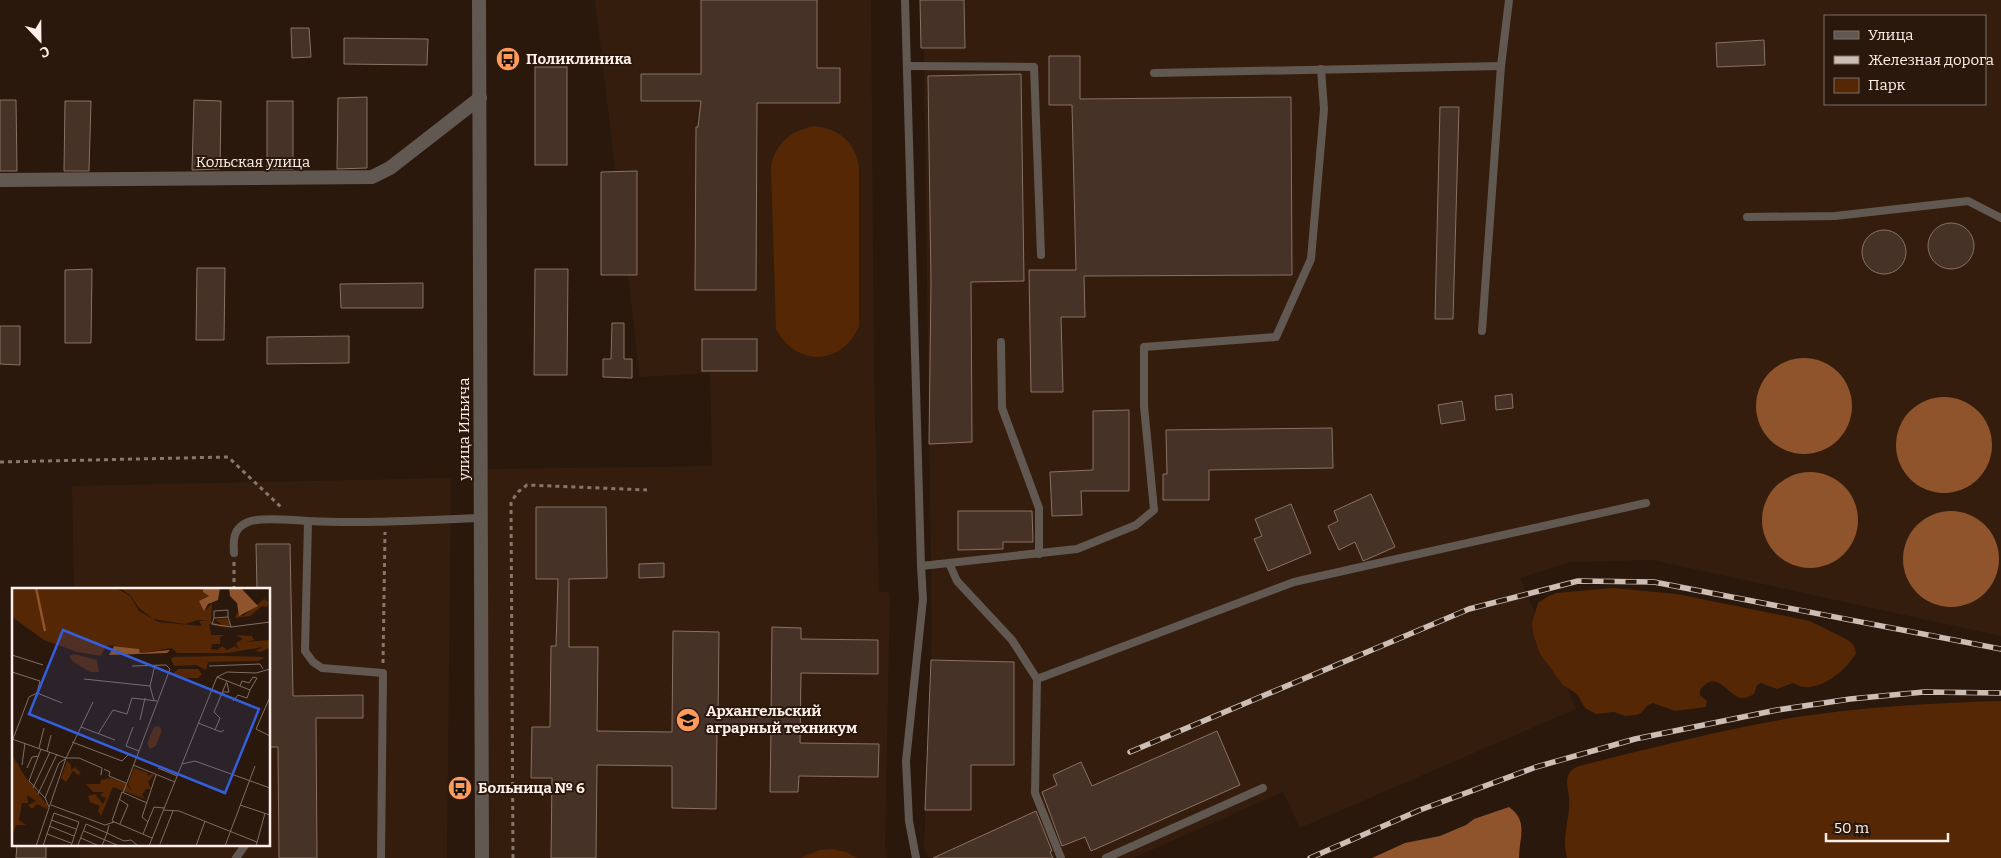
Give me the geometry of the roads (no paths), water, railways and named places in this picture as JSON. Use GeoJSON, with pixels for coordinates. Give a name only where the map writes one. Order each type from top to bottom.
{"type":"FeatureCollection","features":[{"type":"Feature","properties":{"kind":"street","name":"улица Ильича"},"geometry":{"type":"LineString","coordinates":[[479,0],[482,858]]}},
{"type":"Feature","properties":{"kind":"street","name":"Кольская улица"},"geometry":{"type":"LineString","coordinates":[[0,180],[372,177],[390,168],[480,98]]}},
{"type":"Feature","properties":{"kind":"lane"},"geometry":{"type":"LineString","coordinates":[[905,0],[920,566],[923,599],[906,761],[909,821],[916,858]]}},
{"type":"Feature","properties":{"kind":"lane"},"geometry":{"type":"LineString","coordinates":[[1482,331],[1501,66],[1509,0]]}},
{"type":"Feature","properties":{"kind":"lane"},"geometry":{"type":"LineString","coordinates":[[907,66],[1034,67],[1041,255]]}},
{"type":"Feature","properties":{"kind":"lane"},"geometry":{"type":"LineString","coordinates":[[1154,73],[1501,66]]}},
{"type":"Feature","properties":{"kind":"lane"},"geometry":{"type":"LineString","coordinates":[[920,566],[1077,550],[1136,525],[1154,510],[1144,406],[1144,347],[1276,337],[1311,259],[1324,109],[1321,69]]}},
{"type":"Feature","properties":{"kind":"lane"},"geometry":{"type":"LineString","coordinates":[[1747,217],[1835,216],[1968,200],[2001,218]]}},
{"type":"Feature","properties":{"kind":"lane"},"geometry":{"type":"LineString","coordinates":[[1001,342],[1002,408],[1039,508],[1039,554]]}},
{"type":"Feature","properties":{"kind":"lane"},"geometry":{"type":"LineString","coordinates":[[1037,679],[1294,582],[1646,503]]}},
{"type":"Feature","properties":{"kind":"lane"},"geometry":{"type":"LineString","coordinates":[[234,554],[233,536],[248,521],[293,519],[308,521],[386,521],[481,518]]}},
{"type":"Feature","properties":{"kind":"lane"},"geometry":{"type":"LineString","coordinates":[[308,521],[305,650],[313,662],[322,668],[383,673],[381,858]]}},
{"type":"Feature","properties":{"kind":"lane"},"geometry":{"type":"LineString","coordinates":[[949,563],[957,581],[1012,640],[1037,679],[1035,793],[1061,858]]}},
{"type":"Feature","properties":{"kind":"lane"},"geometry":{"type":"LineString","coordinates":[[1106,858],[1263,788]]}},
{"type":"Feature","properties":{"kind":"lane"},"geometry":{"type":"LineString","coordinates":[[236,858],[245,846]]}},
{"type":"Feature","properties":{"kind":"railway"},"geometry":{"type":"LineString","coordinates":[[1130,752],[1469,609],[1578,581],[1654,582],[2001,649]]}},
{"type":"Feature","properties":{"kind":"railway"},"geometry":{"type":"LineString","coordinates":[[1310,858],[1420,810],[1536,767],[1635,739],[1777,710],[1850,699],[1924,692],[2001,693]]}},
{"type":"Feature","properties":{"kind":"place","name":"Поликлиника"},"geometry":{"type":"Point","coordinates":[508,59]}},
{"type":"Feature","properties":{"kind":"place","name":"Архангельский аграрный техникум"},"geometry":{"type":"Point","coordinates":[688,720]}},
{"type":"Feature","properties":{"kind":"place","name":"Больница № 6"},"geometry":{"type":"Point","coordinates":[460,788]}}]}
